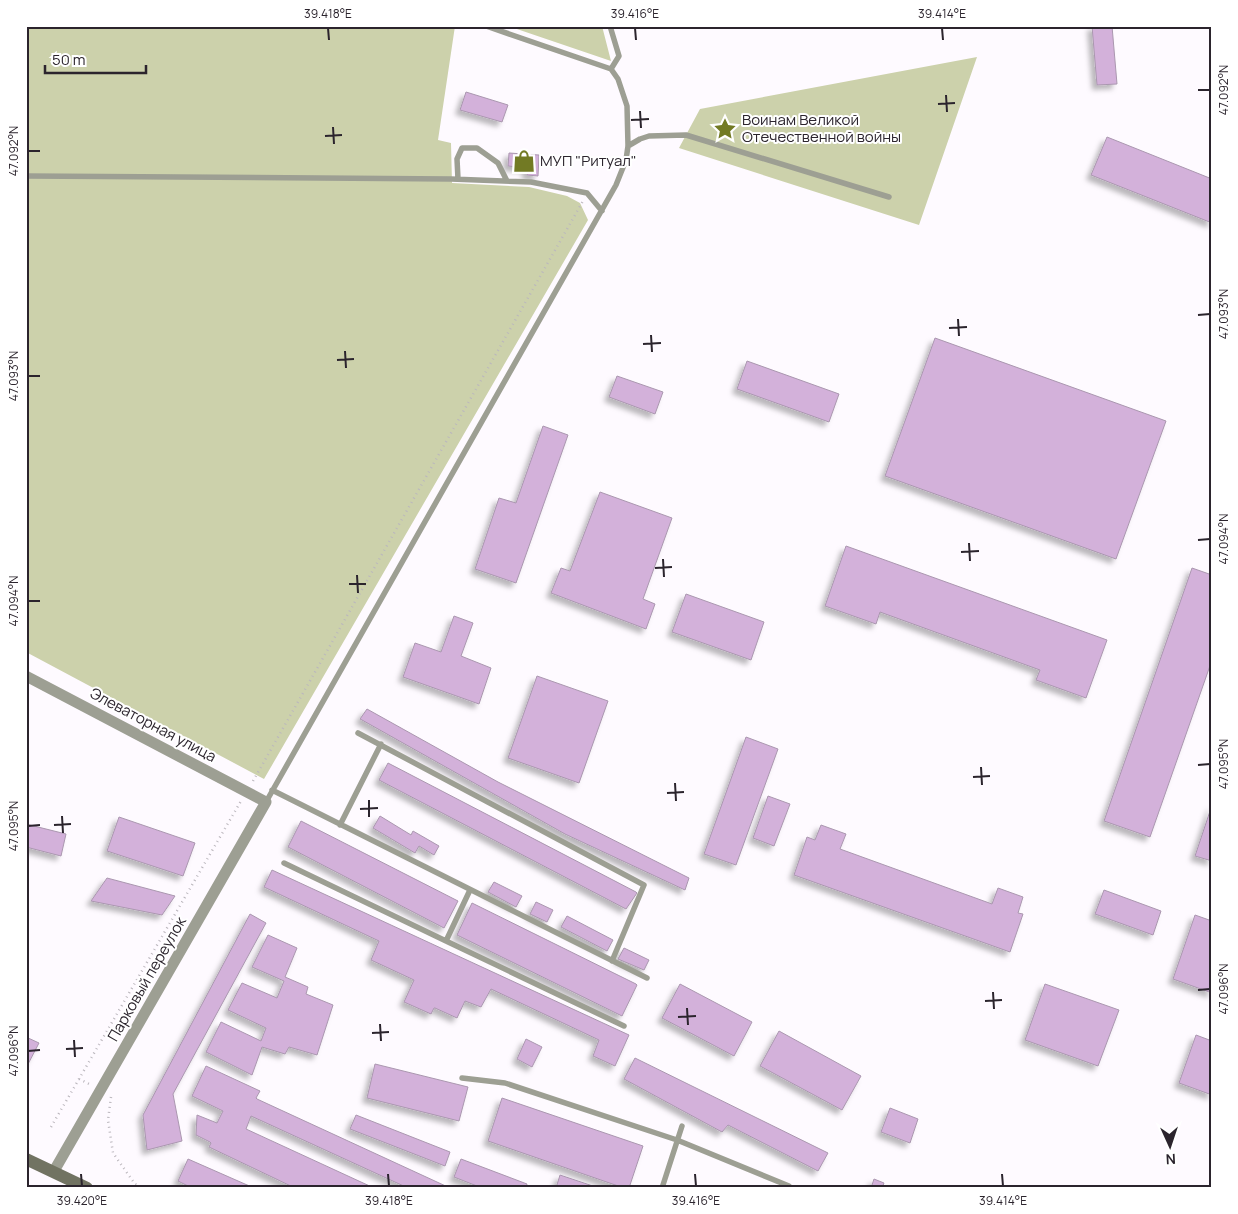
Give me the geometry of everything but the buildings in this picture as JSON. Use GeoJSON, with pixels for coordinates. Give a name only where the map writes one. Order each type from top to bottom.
{"type":"FeatureCollection","features":[{"type":"Feature","properties":{"kind":"main road"},"geometry":{"type":"LineString","coordinates":[[26,1159],[87,1188]]}},
{"type":"Feature","properties":{"kind":"street","name":"Элеваторная улица"},"geometry":{"type":"LineString","coordinates":[[26,676],[266,802]]}},
{"type":"Feature","properties":{"kind":"street","name":"Парковый переулок"},"geometry":{"type":"LineString","coordinates":[[54,1172],[266,802]]}},
{"type":"Feature","properties":{"kind":"lane"},"geometry":{"type":"LineString","coordinates":[[266,802],[602,211],[616,185],[626,160],[628,146],[627,106],[618,79],[610,69],[486,26]]}},
{"type":"Feature","properties":{"kind":"lane"},"geometry":{"type":"LineString","coordinates":[[610,26],[619,56],[610,69]]}},
{"type":"Feature","properties":{"kind":"lane"},"geometry":{"type":"LineString","coordinates":[[628,146],[649,136],[686,135],[889,197]]}},
{"type":"Feature","properties":{"kind":"lane"},"geometry":{"type":"LineString","coordinates":[[458,179],[457,159],[462,148],[477,148],[498,163],[507,181]]}},
{"type":"Feature","properties":{"kind":"lane"},"geometry":{"type":"LineString","coordinates":[[26,176],[458,179],[531,182],[587,194],[602,211]]}},
{"type":"Feature","properties":{"kind":"lane"},"geometry":{"type":"LineString","coordinates":[[358,732],[644,885],[612,961]]}},
{"type":"Feature","properties":{"kind":"lane"},"geometry":{"type":"LineString","coordinates":[[340,825],[381,744]]}},
{"type":"Feature","properties":{"kind":"lane"},"geometry":{"type":"LineString","coordinates":[[272,790],[647,978]]}},
{"type":"Feature","properties":{"kind":"lane"},"geometry":{"type":"LineString","coordinates":[[284,863],[624,1026]]}},
{"type":"Feature","properties":{"kind":"lane"},"geometry":{"type":"LineString","coordinates":[[446,941],[470,890]]}},
{"type":"Feature","properties":{"kind":"lane"},"geometry":{"type":"LineString","coordinates":[[462,1078],[505,1083],[677,1140],[789,1186]]}},
{"type":"Feature","properties":{"kind":"lane"},"geometry":{"type":"LineString","coordinates":[[662,1188],[682,1126]]}},
{"type":"Feature","properties":{"kind":"path"},"geometry":{"type":"LineString","coordinates":[[51,1127],[247,792],[587,194]]}},
{"type":"Feature","properties":{"kind":"path"},"geometry":{"type":"LineString","coordinates":[[79,1079],[112,1094],[108,1120],[113,1153],[135,1184],[143,1188]]}},
{"type":"Feature","properties":{"kind":"green space"},"geometry":{"type":"Polygon","coordinates":[[[26,26],[455,26],[438,140],[451,143],[452,183],[529,187],[567,196],[580,203],[588,220],[264,779],[26,652],[26,26]]]}},
{"type":"Feature","properties":{"kind":"green space"},"geometry":{"type":"Polygon","coordinates":[[[508,26],[602,26],[611,61],[508,26]]]}},
{"type":"Feature","properties":{"kind":"green space"},"geometry":{"type":"Polygon","coordinates":[[[977,57],[919,225],[679,148],[700,109],[977,57]]]}},
{"type":"Feature","properties":{"kind":"place","name":"Воинам Великой Отечественной войны"},"geometry":{"type":"Point","coordinates":[725,129]}},
{"type":"Feature","properties":{"kind":"place","name":"МУП \"Ритуал\""},"geometry":{"type":"Point","coordinates":[524,161]}}]}
